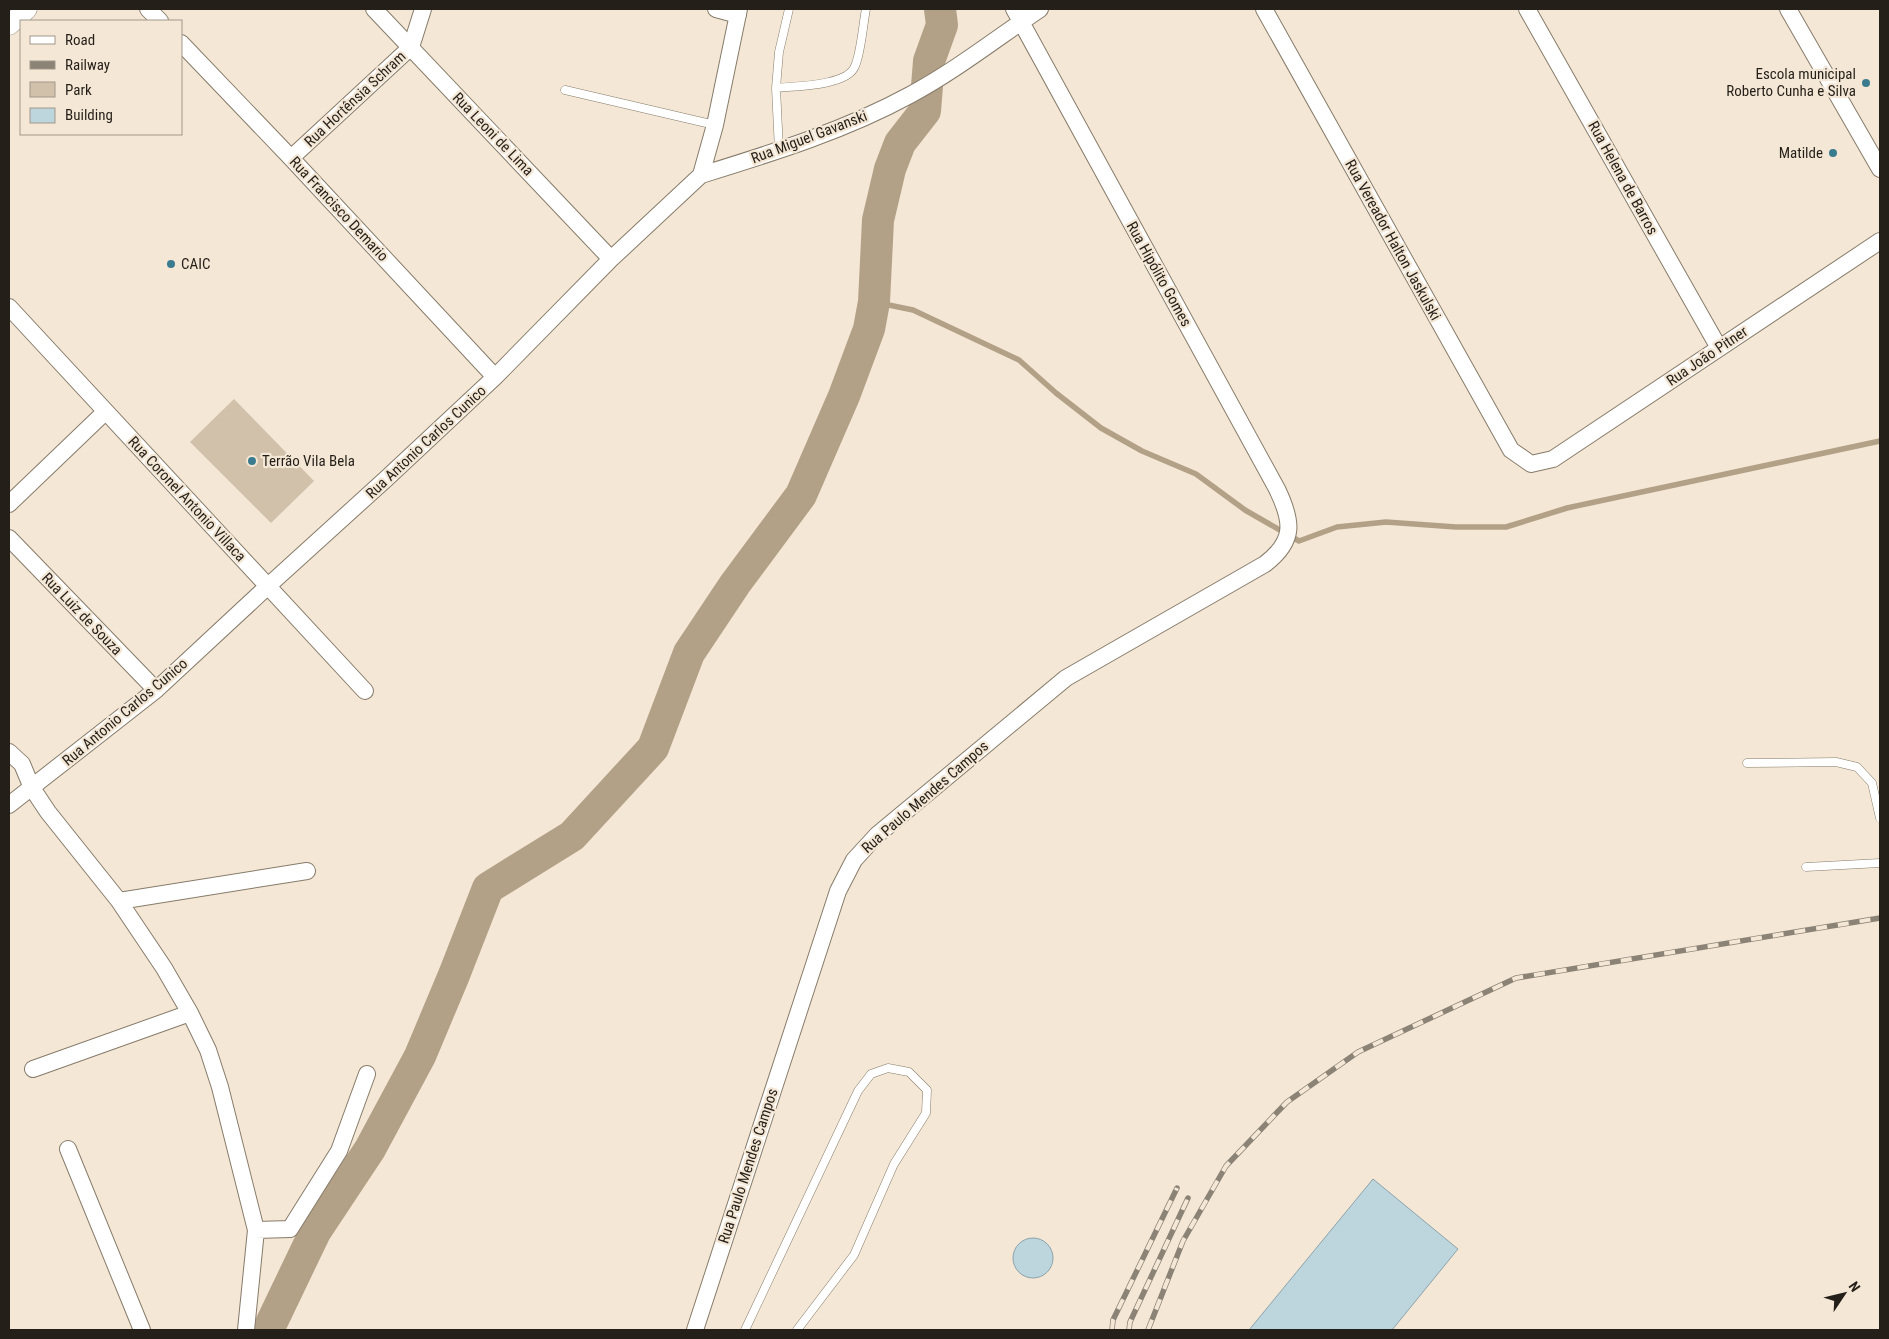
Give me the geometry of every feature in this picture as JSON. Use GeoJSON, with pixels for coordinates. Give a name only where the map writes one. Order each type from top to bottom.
{"type":"FeatureCollection","features":[{"type":"Feature","properties":{"kind":"street"},"geometry":{"type":"LineString","coordinates":[[9,25],[27,9]]}},
{"type":"Feature","properties":{"kind":"street"},"geometry":{"type":"LineString","coordinates":[[148,9],[159,20]]}},
{"type":"Feature","properties":{"kind":"street","name":"Rua Leoni de Lima"},"geometry":{"type":"LineString","coordinates":[[374,9],[611,259]]}},
{"type":"Feature","properties":{"kind":"street","name":"Rua Hortênsia Schram"},"geometry":{"type":"LineString","coordinates":[[291,158],[411,47],[423,9]]}},
{"type":"Feature","properties":{"kind":"street"},"geometry":{"type":"LineString","coordinates":[[701,176],[715,125],[738,12],[716,9]]}},
{"type":"Feature","properties":{"kind":"street","name":"Rua Miguel Gavanski"},"geometry":{"type":"LineString","coordinates":[[701,176],[844,126],[910,95],[950,70],[1017,16],[1040,9]]}},
{"type":"Feature","properties":{"kind":"street","name":"Rua Vereador Halton Jaskulski"},"geometry":{"type":"LineString","coordinates":[[1264,9],[1511,450],[1531,464]]}},
{"type":"Feature","properties":{"kind":"street","name":"Rua Helena de Barros"},"geometry":{"type":"LineString","coordinates":[[1527,9],[1719,348]]}},
{"type":"Feature","properties":{"kind":"street"},"geometry":{"type":"LineString","coordinates":[[1788,9],[1880,169]]}},
{"type":"Feature","properties":{"kind":"street","name":"Rua Hipólito Gomes"},"geometry":{"type":"LineString","coordinates":[[1017,16],[1277,489],[1286,509],[1289,526],[1284,544]]}},
{"type":"Feature","properties":{"kind":"street","name":"Rua Francisco Demario"},"geometry":{"type":"LineString","coordinates":[[182,44],[495,377]]}},
{"type":"Feature","properties":{"kind":"street","name":"Rua Antonio Carlos Cunico"},"geometry":{"type":"LineString","coordinates":[[9,805],[156,690],[495,377],[611,259],[701,176]]}},
{"type":"Feature","properties":{"kind":"street","name":"Rua João Pitner"},"geometry":{"type":"LineString","coordinates":[[1531,464],[1553,459],[1880,242]]}},
{"type":"Feature","properties":{"kind":"street","name":"Rua Coronel Antonio Villaca"},"geometry":{"type":"LineString","coordinates":[[9,307],[365,691]]}},
{"type":"Feature","properties":{"kind":"street"},"geometry":{"type":"LineString","coordinates":[[9,504],[105,412]]}},
{"type":"Feature","properties":{"kind":"street","name":"Rua Luiz de Souza"},"geometry":{"type":"LineString","coordinates":[[9,538],[156,690]]}},
{"type":"Feature","properties":{"kind":"street","name":"Rua Paulo Mendes Campos"},"geometry":{"type":"LineString","coordinates":[[695,1330],[838,891],[854,860],[877,834],[1066,678],[1265,564],[1278,554],[1284,544]]}},
{"type":"Feature","properties":{"kind":"street"},"geometry":{"type":"LineString","coordinates":[[9,752],[22,764],[32,788],[48,812],[119,901],[164,968],[190,1013],[208,1050],[220,1087],[256,1230],[246,1330]]}},
{"type":"Feature","properties":{"kind":"street"},"geometry":{"type":"LineString","coordinates":[[119,901],[307,871]]}},
{"type":"Feature","properties":{"kind":"street"},"geometry":{"type":"LineString","coordinates":[[33,1069],[190,1013]]}},
{"type":"Feature","properties":{"kind":"street"},"geometry":{"type":"LineString","coordinates":[[256,1230],[290,1229],[339,1151],[368,1074]]}},
{"type":"Feature","properties":{"kind":"street"},"geometry":{"type":"LineString","coordinates":[[68,1149],[142,1330]]}},
{"type":"Feature","properties":{"kind":"lane"},"geometry":{"type":"LineString","coordinates":[[779,150],[776,88],[779,52],[789,9]]}},
{"type":"Feature","properties":{"kind":"lane"},"geometry":{"type":"LineString","coordinates":[[776,88],[847,77],[855,67],[866,9]]}},
{"type":"Feature","properties":{"kind":"lane"},"geometry":{"type":"LineString","coordinates":[[565,90],[715,125]]}},
{"type":"Feature","properties":{"kind":"lane"},"geometry":{"type":"LineString","coordinates":[[1746,762],[1836,762],[1857,767],[1872,783],[1880,818]]}},
{"type":"Feature","properties":{"kind":"lane"},"geometry":{"type":"LineString","coordinates":[[1806,867],[1880,863]]}},
{"type":"Feature","properties":{"kind":"lane"},"geometry":{"type":"LineString","coordinates":[[746,1330],[858,1090],[870,1074],[888,1068],[909,1072],[926,1090],[926,1113],[894,1164],[854,1254],[797,1330]]}},
{"type":"Feature","properties":{"kind":"green space","name":"Terrão Vila Bela"},"geometry":{"type":"Polygon","coordinates":[[[234,399],[314,481],[271,523],[190,442],[234,399]]]}},
{"type":"Feature","properties":{"kind":"building"},"geometry":{"type":"Polygon","coordinates":[[[1373,1179],[1458,1249],[1392,1330],[1249,1330],[1373,1179]]]}},
{"type":"Feature","properties":{"kind":"building"},"geometry":{"type":"Polygon","coordinates":[[[1033,1238],[1047,1244],[1053,1258],[1047,1272],[1033,1278],[1019,1272],[1013,1258],[1019,1244],[1033,1238]]]}},
{"type":"Feature","properties":{"kind":"waterway"},"geometry":{"type":"LineString","coordinates":[[268,1330],[315,1232],[370,1149],[420,1056],[488,888],[572,836],[653,748],[689,653],[735,584],[801,495],[844,396],[869,329],[874,302],[878,220],[890,169],[900,143],[925,111],[929,61],[942,25],[940,9]]}},
{"type":"Feature","properties":{"kind":"waterway"},"geometry":{"type":"LineString","coordinates":[[874,302],[913,310],[1019,360],[1056,393],[1101,428],[1142,451],[1196,474],[1245,510],[1299,541],[1337,527],[1386,522],[1456,527],[1506,527],[1567,508],[1880,441]]}},
{"type":"Feature","properties":{"kind":"railway"},"geometry":{"type":"LineString","coordinates":[[1148,1330],[1183,1241],[1226,1166],[1287,1102],[1358,1052],[1516,978],[1880,918]]}},
{"type":"Feature","properties":{"kind":"railway"},"geometry":{"type":"LineString","coordinates":[[1112,1330],[1113,1320],[1177,1188]]}},
{"type":"Feature","properties":{"kind":"railway"},"geometry":{"type":"LineString","coordinates":[[1129,1330],[1130,1322],[1188,1198]]}},
{"type":"Feature","properties":{"kind":"place","name":"Escola municipal Roberto Cunha e Silva"},"geometry":{"type":"Point","coordinates":[1866,83]}},
{"type":"Feature","properties":{"kind":"place","name":"Matilde"},"geometry":{"type":"Point","coordinates":[1833,153]}},
{"type":"Feature","properties":{"kind":"place","name":"CAIC"},"geometry":{"type":"Point","coordinates":[171,264]}},
{"type":"Feature","properties":{"kind":"place","name":"Terrão Vila Bela"},"geometry":{"type":"Point","coordinates":[252,461]}}]}
